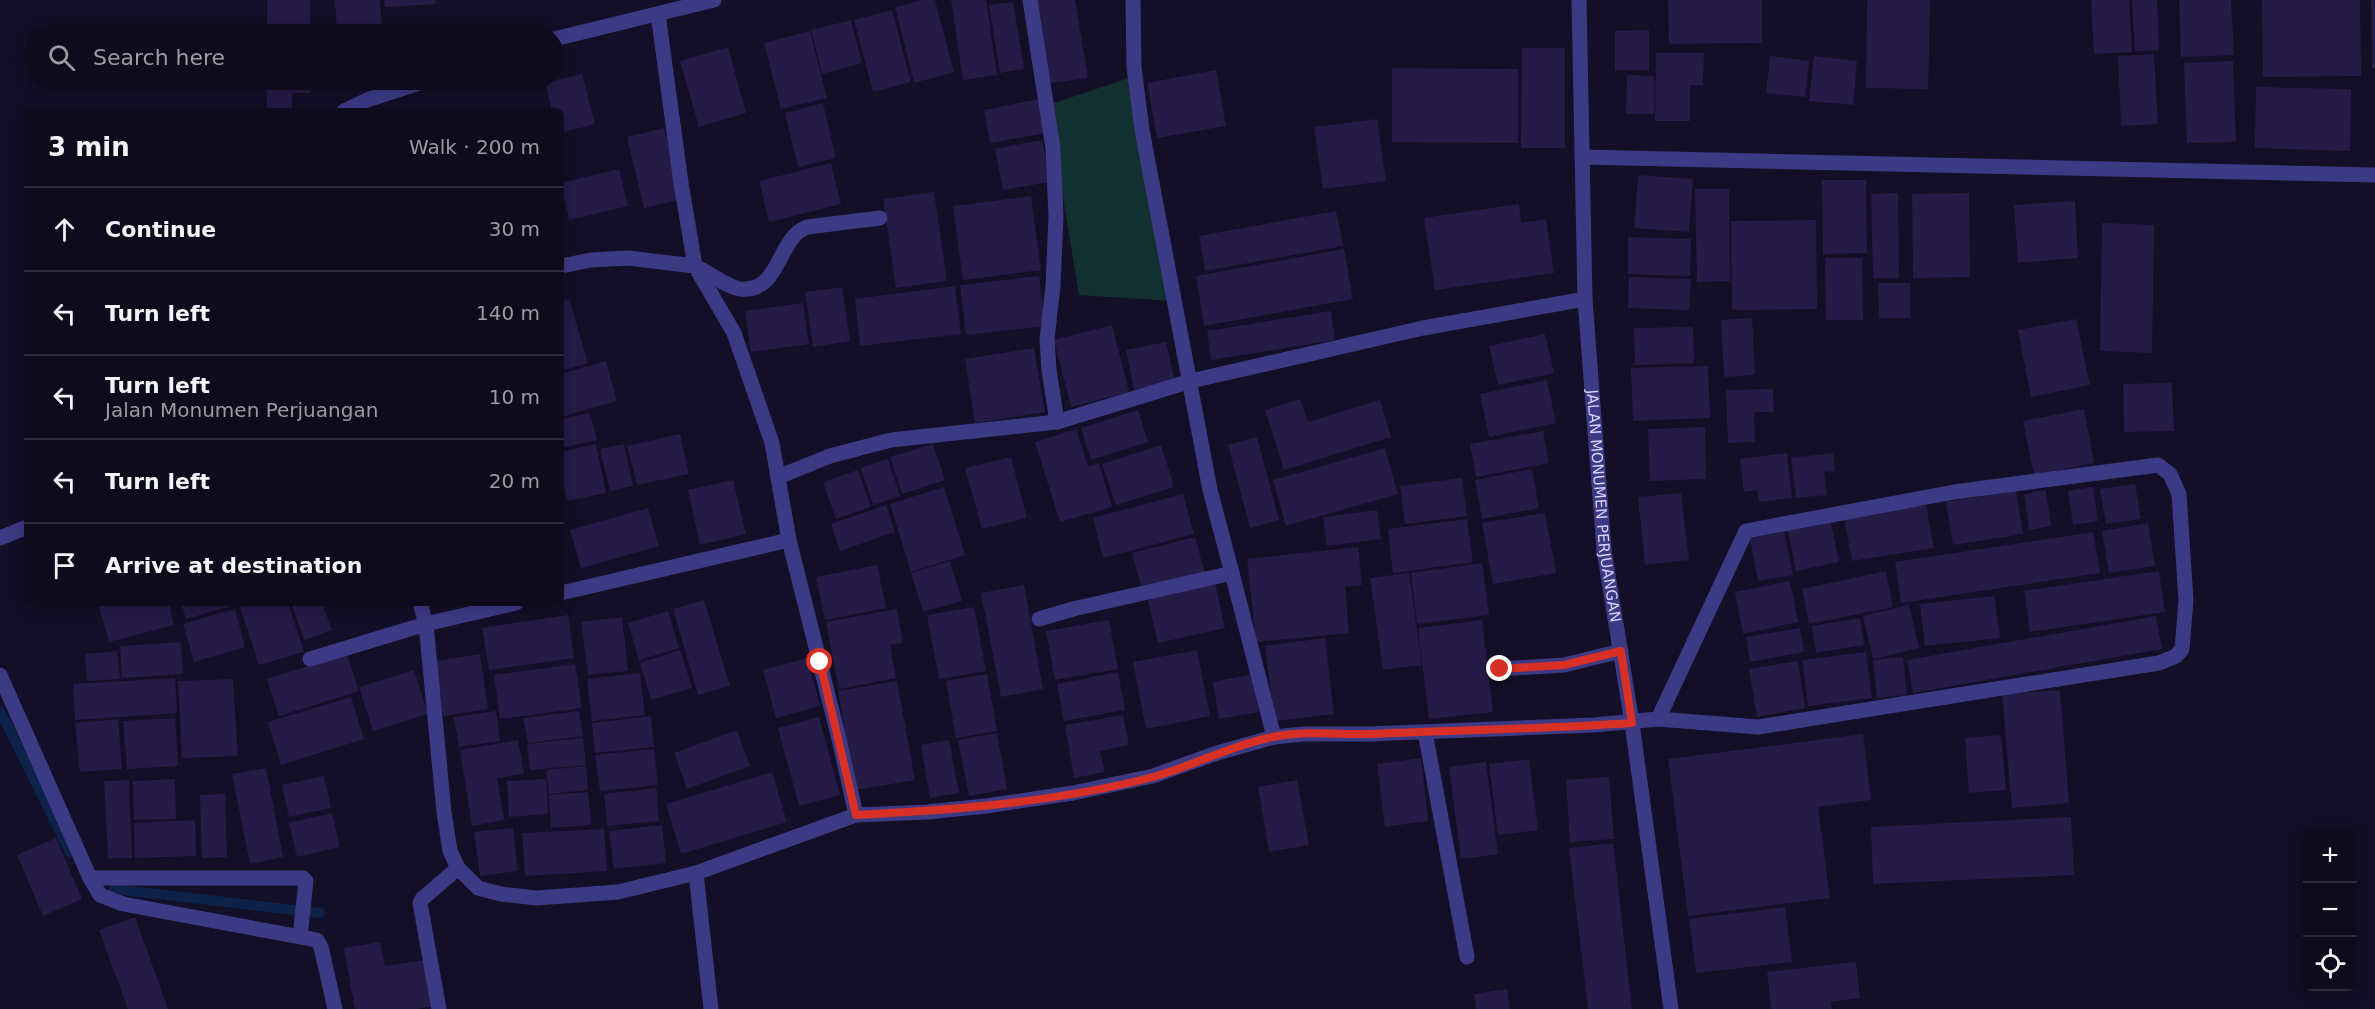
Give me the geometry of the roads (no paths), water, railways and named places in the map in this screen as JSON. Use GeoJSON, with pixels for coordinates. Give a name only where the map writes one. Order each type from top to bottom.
{"type":"FeatureCollection","features":[{"type":"Feature","properties":{"kind":"street"},"geometry":{"type":"LineString","coordinates":[[564,37],[714,0]]}},
{"type":"Feature","properties":{"kind":"street"},"geometry":{"type":"LineString","coordinates":[[1030,0],[1053,148],[1056,217],[1053,286],[1047,339],[1057,422]]}},
{"type":"Feature","properties":{"kind":"street"},"geometry":{"type":"LineString","coordinates":[[1133,0],[1134,67],[1142,130],[1210,490],[1274,736]]}},
{"type":"Feature","properties":{"kind":"street","name":"JALAN MONUMEN PERJUANGAN"},"geometry":{"type":"LineString","coordinates":[[1579,0],[1585,299],[1604,550],[1632,723],[1671,1009]]}},
{"type":"Feature","properties":{"kind":"street"},"geometry":{"type":"LineString","coordinates":[[658,14],[695,266],[734,333],[772,442],[789,540],[834,717],[856,815]]}},
{"type":"Feature","properties":{"kind":"street"},"geometry":{"type":"LineString","coordinates":[[350,108],[398,90]]}},
{"type":"Feature","properties":{"kind":"street"},"geometry":{"type":"LineString","coordinates":[[1582,158],[2375,175]]}},
{"type":"Feature","properties":{"kind":"street"},"geometry":{"type":"LineString","coordinates":[[564,265],[591,260],[628,258],[695,266],[739,289],[754,287],[765,282],[775,271],[790,239],[798,230],[880,218]]}},
{"type":"Feature","properties":{"kind":"street"},"geometry":{"type":"LineString","coordinates":[[778,477],[830,456],[891,440],[1057,422],[1191,381],[1423,328],[1585,299]]}},
{"type":"Feature","properties":{"kind":"street"},"geometry":{"type":"LineString","coordinates":[[421,606],[426,624],[444,812],[450,851],[458,868],[478,888],[501,894],[537,898],[618,892],[696,873],[856,815],[939,811],[1073,793],[1153,776],[1274,736],[1632,723],[1658,719],[1758,727],[2160,663],[2176,656],[2182,649],[2186,600],[2179,494],[2170,474],[2158,465],[1954,492],[1746,531],[1658,719]]}},
{"type":"Feature","properties":{"kind":"street"},"geometry":{"type":"LineString","coordinates":[[0,538],[24,528]]}},
{"type":"Feature","properties":{"kind":"street"},"geometry":{"type":"LineString","coordinates":[[564,592],[789,540]]}},
{"type":"Feature","properties":{"kind":"street"},"geometry":{"type":"LineString","coordinates":[[1039,619],[1073,609],[1232,573]]}},
{"type":"Feature","properties":{"kind":"street"},"geometry":{"type":"LineString","coordinates":[[310,660],[426,624],[503,606]]}},
{"type":"Feature","properties":{"kind":"street"},"geometry":{"type":"LineString","coordinates":[[1500,669],[1564,665],[1621,651]]}},
{"type":"Feature","properties":{"kind":"street"},"geometry":{"type":"LineString","coordinates":[[0,675],[90,878],[100,894],[123,904],[301,934],[317,940],[321,947],[335,1009]]}},
{"type":"Feature","properties":{"kind":"street"},"geometry":{"type":"LineString","coordinates":[[1425,732],[1467,957]]}},
{"type":"Feature","properties":{"kind":"street"},"geometry":{"type":"LineString","coordinates":[[439,1009],[420,903],[458,868]]}},
{"type":"Feature","properties":{"kind":"street"},"geometry":{"type":"LineString","coordinates":[[696,873],[711,1009]]}},
{"type":"Feature","properties":{"kind":"street"},"geometry":{"type":"LineString","coordinates":[[90,878],[303,878],[306,881],[306,889],[301,934]]}},
{"type":"Feature","properties":{"kind":"waterway"},"geometry":{"type":"LineString","coordinates":[[0,711],[70,852]]}},
{"type":"Feature","properties":{"kind":"waterway"},"geometry":{"type":"LineString","coordinates":[[114,889],[320,913]]}}]}
